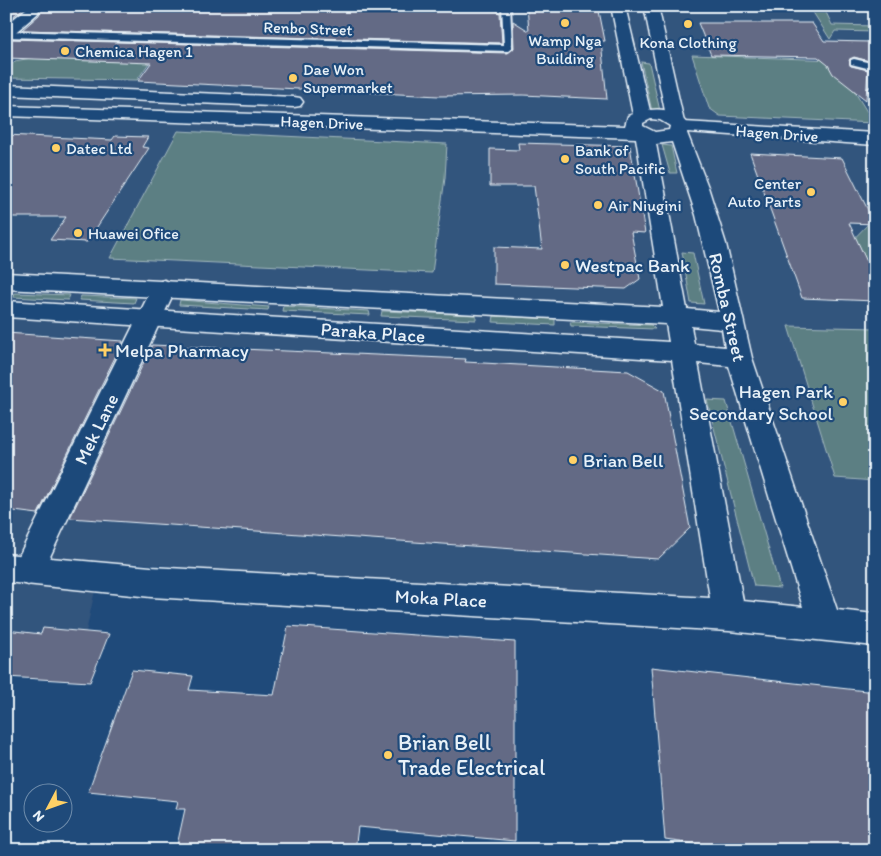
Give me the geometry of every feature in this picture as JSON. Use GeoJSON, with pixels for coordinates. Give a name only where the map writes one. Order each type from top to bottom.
{"type":"FeatureCollection","features":[{"type":"Feature","properties":{"kind":"street"},"geometry":{"type":"LineString","coordinates":[[618,6],[729,614]]}},
{"type":"Feature","properties":{"kind":"street","name":"Romba Street"},"geometry":{"type":"LineString","coordinates":[[651,6],[678,127],[699,188],[734,322],[739,358],[825,625]]}},
{"type":"Feature","properties":{"kind":"street"},"geometry":{"type":"LineString","coordinates":[[6,34],[35,9]]}},
{"type":"Feature","properties":{"kind":"street","name":"Hagen Drive"},"geometry":{"type":"LineString","coordinates":[[6,90],[311,102]]}},
{"type":"Feature","properties":{"kind":"street"},"geometry":{"type":"LineString","coordinates":[[498,110],[641,125]]}},
{"type":"Feature","properties":{"kind":"street","name":"Hagen Drive"},"geometry":{"type":"LineString","coordinates":[[6,111],[641,125],[667,138],[678,127],[875,139]]}},
{"type":"Feature","properties":{"kind":"street","name":"Paraka Place"},"geometry":{"type":"LineString","coordinates":[[6,281],[676,316],[734,322]]}},
{"type":"Feature","properties":{"kind":"street","name":"Mek Lane"},"geometry":{"type":"LineString","coordinates":[[17,569],[164,288]]}},
{"type":"Feature","properties":{"kind":"street","name":"Paraka Place"},"geometry":{"type":"LineString","coordinates":[[6,309],[682,352],[739,358]]}},
{"type":"Feature","properties":{"kind":"street","name":"Moka Place"},"geometry":{"type":"LineString","coordinates":[[17,569],[151,582],[729,614],[875,630]]}},
{"type":"Feature","properties":{"kind":"lane","name":"Renbo Street"},"geometry":{"type":"LineString","coordinates":[[6,34],[508,48],[506,6]]}},
{"type":"Feature","properties":{"kind":"lane"},"geometry":{"type":"LineString","coordinates":[[854,62],[875,68]]}},
{"type":"Feature","properties":{"kind":"shaded area"},"geometry":{"type":"Polygon","coordinates":[[[6,6],[875,6],[875,630],[729,615],[135,563],[100,567],[83,646],[6,667],[6,6]]]}},
{"type":"Feature","properties":{"kind":"green space"},"geometry":{"type":"Polygon","coordinates":[[[809,6],[823,6],[832,25],[875,26],[875,32],[835,31],[830,39],[809,6]]]}},
{"type":"Feature","properties":{"kind":"green space"},"geometry":{"type":"Polygon","coordinates":[[[118,42],[163,43],[137,80],[6,78],[6,70],[15,61],[118,42]]]}},
{"type":"Feature","properties":{"kind":"green space"},"geometry":{"type":"Polygon","coordinates":[[[692,55],[835,60],[874,123],[720,116],[709,108],[692,55]]]}},
{"type":"Feature","properties":{"kind":"green space"},"geometry":{"type":"Polygon","coordinates":[[[641,62],[649,63],[660,111],[652,111],[641,62]]]}},
{"type":"Feature","properties":{"kind":"green space"},"geometry":{"type":"Polygon","coordinates":[[[178,131],[447,144],[445,178],[432,273],[110,258],[178,131]]]}},
{"type":"Feature","properties":{"kind":"green space"},"geometry":{"type":"Polygon","coordinates":[[[662,145],[671,146],[677,173],[670,173],[662,145]]]}},
{"type":"Feature","properties":{"kind":"green space"},"geometry":{"type":"Polygon","coordinates":[[[875,217],[875,275],[844,273],[835,258],[875,217]]]}},
{"type":"Feature","properties":{"kind":"green space"},"geometry":{"type":"Polygon","coordinates":[[[682,252],[693,253],[704,304],[691,303],[682,252]]]}},
{"type":"Feature","properties":{"kind":"green space"},"geometry":{"type":"Polygon","coordinates":[[[15,293],[70,295],[68,300],[13,297],[15,293]]]}},
{"type":"Feature","properties":{"kind":"green space"},"geometry":{"type":"Polygon","coordinates":[[[81,296],[136,298],[134,303],[79,300],[81,296]]]}},
{"type":"Feature","properties":{"kind":"green space"},"geometry":{"type":"Polygon","coordinates":[[[180,300],[269,307],[268,310],[179,305],[180,300]]]}},
{"type":"Feature","properties":{"kind":"green space"},"geometry":{"type":"Polygon","coordinates":[[[283,306],[369,311],[370,315],[282,311],[283,306]]]}},
{"type":"Feature","properties":{"kind":"green space"},"geometry":{"type":"Polygon","coordinates":[[[382,311],[476,315],[476,320],[381,316],[382,311]]]}},
{"type":"Feature","properties":{"kind":"green space"},"geometry":{"type":"Polygon","coordinates":[[[494,316],[555,319],[555,325],[493,322],[494,316]]]}},
{"type":"Feature","properties":{"kind":"green space"},"geometry":{"type":"Polygon","coordinates":[[[570,322],[651,325],[655,329],[571,326],[570,322]]]}},
{"type":"Feature","properties":{"kind":"green space"},"geometry":{"type":"Polygon","coordinates":[[[788,326],[875,328],[875,481],[835,478],[788,326]]]}},
{"type":"Feature","properties":{"kind":"green space"},"geometry":{"type":"Polygon","coordinates":[[[707,400],[726,401],[780,588],[754,586],[707,400]]]}},
{"type":"Feature","properties":{"kind":"building"},"geometry":{"type":"Polygon","coordinates":[[[6,6],[26,6],[6,22],[6,6]]]}},
{"type":"Feature","properties":{"kind":"building"},"geometry":{"type":"Polygon","coordinates":[[[38,6],[379,6],[495,10],[500,13],[502,43],[22,30],[39,15],[41,10],[38,6]]]}},
{"type":"Feature","properties":{"kind":"building"},"geometry":{"type":"Polygon","coordinates":[[[527,6],[598,6],[605,41],[601,41],[607,99],[523,95],[439,96],[138,81],[151,63],[6,58],[6,40],[9,39],[508,53],[514,48],[513,21],[529,31],[527,6]]]}},
{"type":"Feature","properties":{"kind":"building"},"geometry":{"type":"Polygon","coordinates":[[[698,23],[812,23],[824,41],[870,42],[869,61],[854,57],[849,60],[851,66],[868,70],[866,100],[833,74],[828,65],[818,57],[711,55],[698,23]]]}},
{"type":"Feature","properties":{"kind":"building"},"geometry":{"type":"Polygon","coordinates":[[[6,135],[112,140],[115,136],[148,137],[142,147],[149,148],[87,242],[50,240],[66,217],[6,217],[6,135]]]}},
{"type":"Feature","properties":{"kind":"building"},"geometry":{"type":"Polygon","coordinates":[[[518,143],[630,146],[645,233],[631,232],[640,279],[626,289],[494,284],[494,247],[542,249],[534,186],[490,186],[490,149],[519,150],[518,143]]]}},
{"type":"Feature","properties":{"kind":"building"},"geometry":{"type":"Polygon","coordinates":[[[750,153],[842,158],[875,224],[849,223],[875,279],[875,301],[802,298],[750,153]]]}},
{"type":"Feature","properties":{"kind":"building"},"geometry":{"type":"Polygon","coordinates":[[[6,333],[123,341],[38,514],[6,510],[6,333]]]}},
{"type":"Feature","properties":{"kind":"building"},"geometry":{"type":"Polygon","coordinates":[[[152,345],[466,359],[465,362],[628,371],[664,391],[690,528],[658,559],[70,518],[152,345]]]}},
{"type":"Feature","properties":{"kind":"building","name":"Brian Bell Trade Electrical"},"geometry":{"type":"Polygon","coordinates":[[[288,626],[515,642],[515,841],[358,827],[355,850],[176,850],[185,809],[176,809],[178,801],[88,792],[132,670],[193,676],[189,690],[274,695],[288,626]]]}},
{"type":"Feature","properties":{"kind":"building"},"geometry":{"type":"Polygon","coordinates":[[[43,628],[109,634],[90,682],[6,677],[6,630],[41,634],[43,628]]]}},
{"type":"Feature","properties":{"kind":"building"},"geometry":{"type":"Polygon","coordinates":[[[651,667],[875,692],[875,850],[738,850],[665,840],[651,667]]]}},
{"type":"Feature","properties":{"kind":"place","name":"Wamp Nga Building"},"geometry":{"type":"Point","coordinates":[565,23]}},
{"type":"Feature","properties":{"kind":"place","name":"Kona Clothing"},"geometry":{"type":"Point","coordinates":[688,24]}},
{"type":"Feature","properties":{"kind":"place","name":"Chemica Hagen 1"},"geometry":{"type":"Point","coordinates":[65,51]}},
{"type":"Feature","properties":{"kind":"place","name":"Dae Won Supermarket"},"geometry":{"type":"Point","coordinates":[293,78]}},
{"type":"Feature","properties":{"kind":"place","name":"Datec Ltd"},"geometry":{"type":"Point","coordinates":[56,148]}},
{"type":"Feature","properties":{"kind":"place","name":"Bank of South Pacific"},"geometry":{"type":"Point","coordinates":[565,159]}},
{"type":"Feature","properties":{"kind":"place","name":"Center Auto Parts"},"geometry":{"type":"Point","coordinates":[811,192]}},
{"type":"Feature","properties":{"kind":"place","name":"Air Niugini"},"geometry":{"type":"Point","coordinates":[598,205]}},
{"type":"Feature","properties":{"kind":"place","name":"Huawei Ofice"},"geometry":{"type":"Point","coordinates":[78,233]}},
{"type":"Feature","properties":{"kind":"place","name":"Westpac Bank"},"geometry":{"type":"Point","coordinates":[565,265]}},
{"type":"Feature","properties":{"kind":"place","name":"Melpa Pharmacy"},"geometry":{"type":"Point","coordinates":[105,350]}},
{"type":"Feature","properties":{"kind":"place","name":"Hagen Park Secondary School"},"geometry":{"type":"Point","coordinates":[843,402]}},
{"type":"Feature","properties":{"kind":"place","name":"Brian Bell"},"geometry":{"type":"Point","coordinates":[573,460]}},
{"type":"Feature","properties":{"kind":"place","name":"Brian Bell Trade Electrical"},"geometry":{"type":"Point","coordinates":[388,755]}}]}
